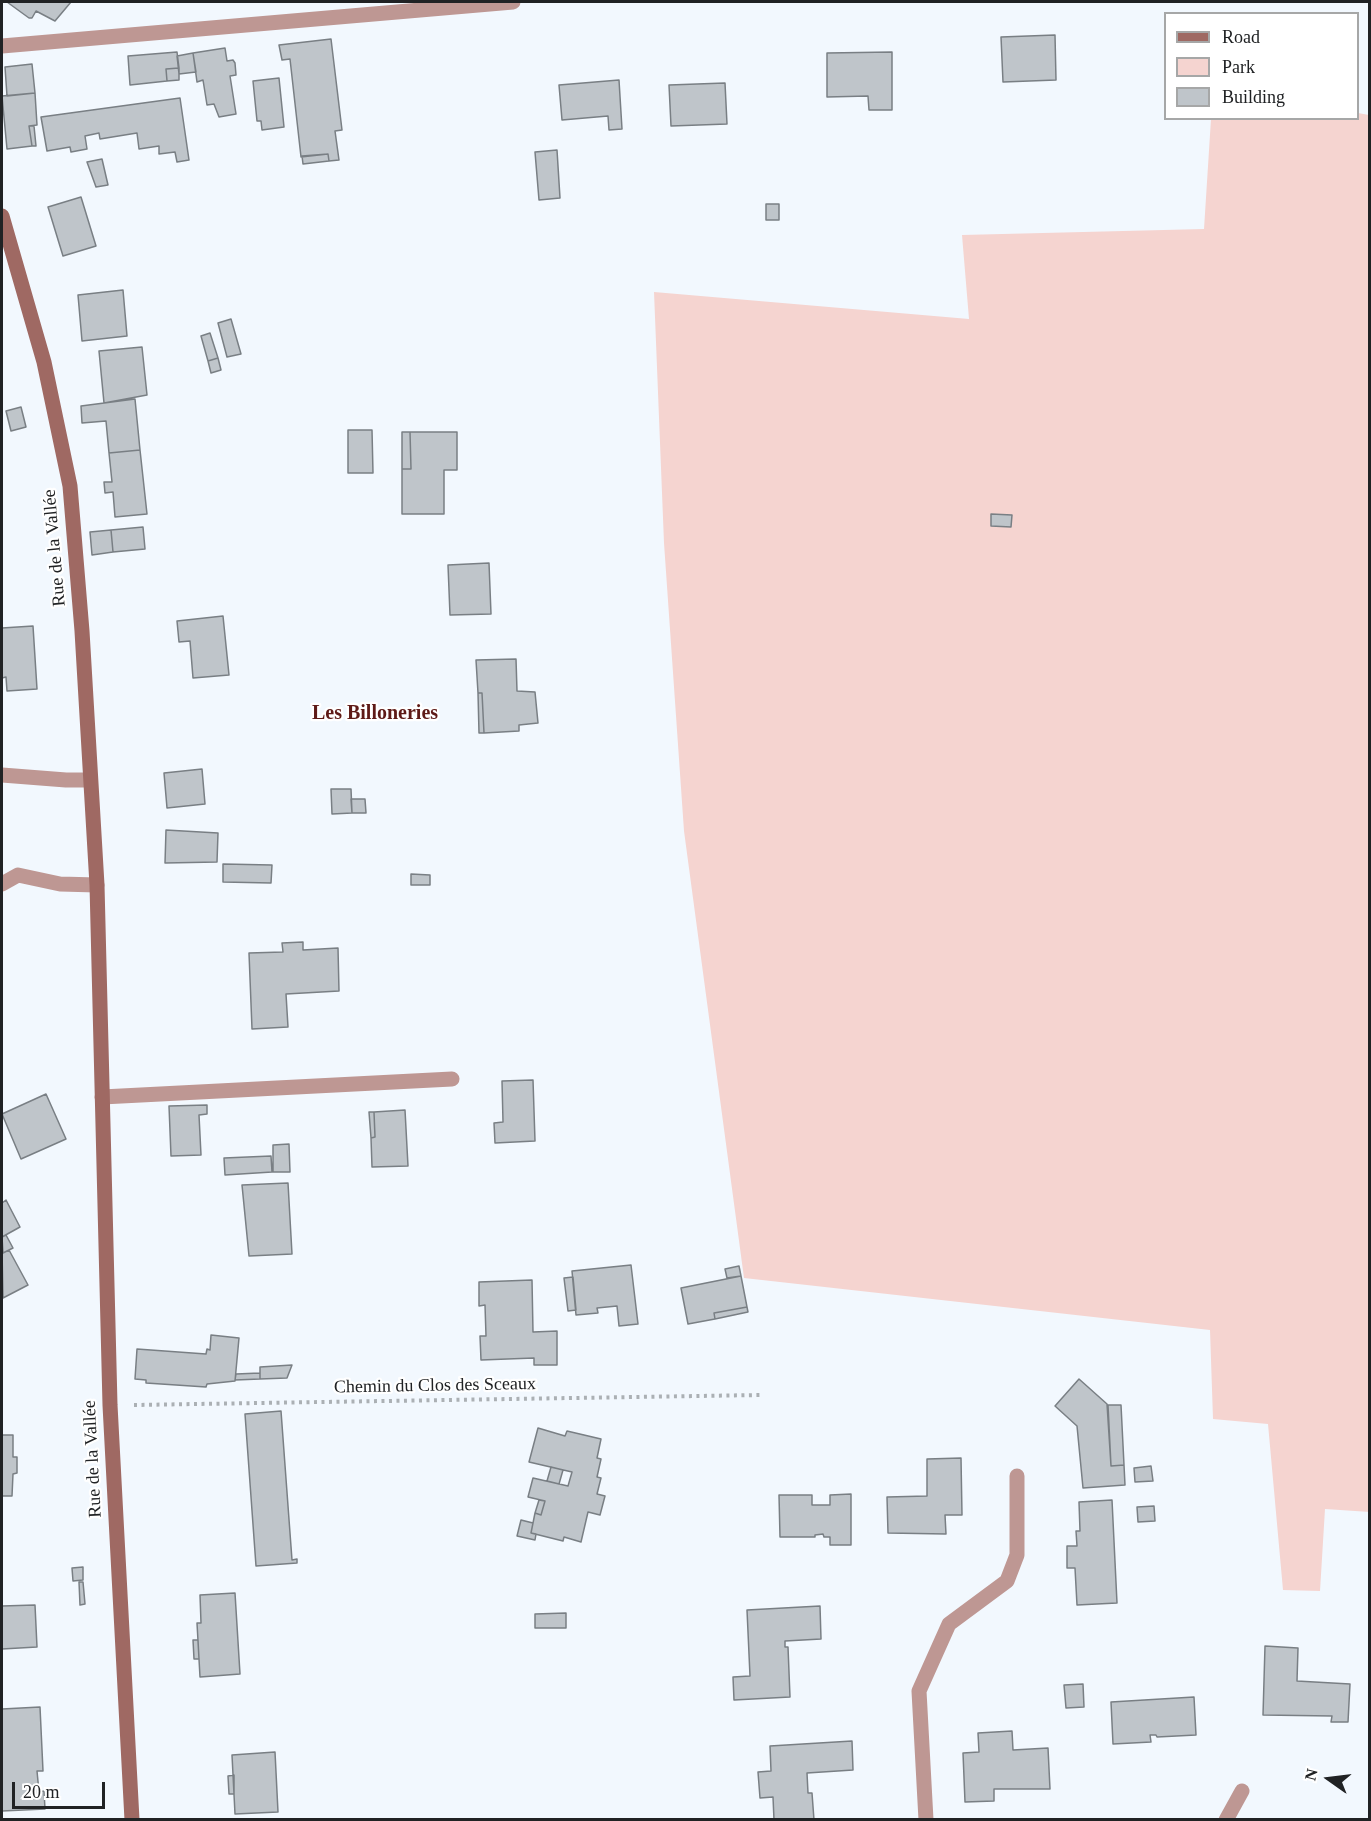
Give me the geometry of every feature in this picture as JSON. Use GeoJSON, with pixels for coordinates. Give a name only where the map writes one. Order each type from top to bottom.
{"type":"FeatureCollection","features":[{"type":"Feature","properties":{"kind":"street"},"geometry":{"type":"LineString","coordinates":[[2,46],[513,2]]}},
{"type":"Feature","properties":{"kind":"street","name":"Rue de la Vallée"},"geometry":{"type":"LineString","coordinates":[[2,216],[44,362],[70,486],[97,885],[110,1405],[132,1820]]}},
{"type":"Feature","properties":{"kind":"street"},"geometry":{"type":"LineString","coordinates":[[2,775],[90,780]]}},
{"type":"Feature","properties":{"kind":"street"},"geometry":{"type":"LineString","coordinates":[[2,884],[18,875],[60,884],[97,885]]}},
{"type":"Feature","properties":{"kind":"street"},"geometry":{"type":"LineString","coordinates":[[102,1097],[452,1079]]}},
{"type":"Feature","properties":{"kind":"street"},"geometry":{"type":"LineString","coordinates":[[926,1820],[919,1691],[949,1624],[1007,1581],[1017,1555],[1017,1476]]}},
{"type":"Feature","properties":{"kind":"street"},"geometry":{"type":"LineString","coordinates":[[1226,1820],[1242,1791]]}},
{"type":"Feature","properties":{"kind":"path","name":"Chemin du Clos des Sceaux"},"geometry":{"type":"LineString","coordinates":[[110,1405],[760,1395]]}},
{"type":"Feature","properties":{"kind":"green space"},"geometry":{"type":"Polygon","coordinates":[[[1359,113],[1369,115],[1370,1512],[1325,1509],[1320,1591],[1283,1590],[1268,1424],[1213,1419],[1210,1330],[744,1278],[684,831],[664,543],[654,292],[969,319],[962,235],[1204,229],[1211,120],[1359,120],[1359,113]]]}},
{"type":"Feature","properties":{"kind":"building"},"geometry":{"type":"Polygon","coordinates":[[[7,2],[71,2],[55,21],[36,11],[32,18],[29,18],[7,2]]]}},
{"type":"Feature","properties":{"kind":"building"},"geometry":{"type":"Polygon","coordinates":[[[1055,35],[1056,80],[1003,82],[1001,37],[1055,35]]]}},
{"type":"Feature","properties":{"kind":"building"},"geometry":{"type":"Polygon","coordinates":[[[331,39],[342,130],[335,131],[339,160],[329,161],[328,154],[301,157],[290,59],[282,60],[279,45],[331,39]]]}},
{"type":"Feature","properties":{"kind":"building"},"geometry":{"type":"Polygon","coordinates":[[[225,48],[227,61],[233,60],[235,63],[236,75],[230,76],[236,114],[219,117],[214,104],[207,105],[203,80],[197,82],[193,53],[225,48]]]}},
{"type":"Feature","properties":{"kind":"building"},"geometry":{"type":"Polygon","coordinates":[[[177,52],[179,68],[166,69],[167,81],[130,85],[128,56],[177,52]]]}},
{"type":"Feature","properties":{"kind":"building"},"geometry":{"type":"Polygon","coordinates":[[[892,52],[892,110],[869,110],[868,96],[827,97],[827,53],[892,52]]]}},
{"type":"Feature","properties":{"kind":"building"},"geometry":{"type":"Polygon","coordinates":[[[193,53],[196,72],[179,74],[177,56],[193,53]]]}},
{"type":"Feature","properties":{"kind":"building"},"geometry":{"type":"Polygon","coordinates":[[[32,64],[35,93],[7,96],[5,67],[32,64]]]}},
{"type":"Feature","properties":{"kind":"building"},"geometry":{"type":"Polygon","coordinates":[[[179,68],[179,80],[167,81],[166,69],[179,68]]]}},
{"type":"Feature","properties":{"kind":"building"},"geometry":{"type":"Polygon","coordinates":[[[279,78],[284,127],[262,130],[261,121],[257,121],[253,81],[279,78]]]}},
{"type":"Feature","properties":{"kind":"building"},"geometry":{"type":"Polygon","coordinates":[[[619,80],[622,129],[609,130],[608,116],[562,120],[559,85],[619,80]]]}},
{"type":"Feature","properties":{"kind":"building"},"geometry":{"type":"Polygon","coordinates":[[[725,83],[727,124],[671,126],[669,85],[725,83]]]}},
{"type":"Feature","properties":{"kind":"building"},"geometry":{"type":"Polygon","coordinates":[[[35,93],[37,125],[29,126],[32,146],[7,149],[2,96],[35,93]]]}},
{"type":"Feature","properties":{"kind":"building"},"geometry":{"type":"Polygon","coordinates":[[[180,98],[189,160],[177,162],[175,152],[159,154],[159,146],[139,149],[137,133],[100,139],[99,133],[85,136],[87,149],[71,152],[70,147],[47,151],[41,117],[180,98]]]}},
{"type":"Feature","properties":{"kind":"building"},"geometry":{"type":"Polygon","coordinates":[[[29,126],[34,126],[36,146],[32,146],[29,126]]]}},
{"type":"Feature","properties":{"kind":"building"},"geometry":{"type":"Polygon","coordinates":[[[557,150],[560,198],[539,200],[535,152],[557,150]]]}},
{"type":"Feature","properties":{"kind":"building"},"geometry":{"type":"Polygon","coordinates":[[[328,154],[329,161],[303,164],[302,156],[328,154]]]}},
{"type":"Feature","properties":{"kind":"building"},"geometry":{"type":"Polygon","coordinates":[[[102,159],[108,185],[96,187],[87,162],[102,159]]]}},
{"type":"Feature","properties":{"kind":"building"},"geometry":{"type":"Polygon","coordinates":[[[81,197],[96,246],[63,256],[48,207],[81,197]]]}},
{"type":"Feature","properties":{"kind":"building"},"geometry":{"type":"Polygon","coordinates":[[[766,204],[779,204],[779,220],[766,220],[766,204]]]}},
{"type":"Feature","properties":{"kind":"building"},"geometry":{"type":"Polygon","coordinates":[[[123,290],[127,336],[82,341],[78,295],[123,290]]]}},
{"type":"Feature","properties":{"kind":"building"},"geometry":{"type":"Polygon","coordinates":[[[231,319],[241,354],[227,357],[218,323],[231,319]]]}},
{"type":"Feature","properties":{"kind":"building"},"geometry":{"type":"Polygon","coordinates":[[[210,333],[218,358],[208,361],[201,336],[210,333]]]}},
{"type":"Feature","properties":{"kind":"building"},"geometry":{"type":"Polygon","coordinates":[[[142,347],[147,395],[104,403],[99,351],[142,347]]]}},
{"type":"Feature","properties":{"kind":"building"},"geometry":{"type":"Polygon","coordinates":[[[218,358],[221,370],[211,373],[208,361],[218,358]]]}},
{"type":"Feature","properties":{"kind":"building"},"geometry":{"type":"Polygon","coordinates":[[[135,399],[140,450],[109,453],[106,421],[82,423],[81,406],[135,399]]]}},
{"type":"Feature","properties":{"kind":"building"},"geometry":{"type":"Polygon","coordinates":[[[21,407],[26,427],[11,431],[6,411],[21,407]]]}},
{"type":"Feature","properties":{"kind":"building"},"geometry":{"type":"Polygon","coordinates":[[[348,430],[372,430],[373,473],[348,473],[348,430]]]}},
{"type":"Feature","properties":{"kind":"building"},"geometry":{"type":"Polygon","coordinates":[[[402,432],[410,432],[411,469],[402,469],[402,432]]]}},
{"type":"Feature","properties":{"kind":"building"},"geometry":{"type":"Polygon","coordinates":[[[410,432],[457,432],[457,470],[444,470],[444,514],[402,514],[402,469],[411,469],[410,432]]]}},
{"type":"Feature","properties":{"kind":"building"},"geometry":{"type":"Polygon","coordinates":[[[140,450],[147,514],[115,517],[113,492],[105,493],[104,482],[112,482],[109,453],[140,450]]]}},
{"type":"Feature","properties":{"kind":"building"},"geometry":{"type":"Polygon","coordinates":[[[991,514],[1012,515],[1011,527],[991,526],[991,514]]]}},
{"type":"Feature","properties":{"kind":"building"},"geometry":{"type":"Polygon","coordinates":[[[143,527],[145,549],[113,552],[111,530],[143,527]]]}},
{"type":"Feature","properties":{"kind":"building"},"geometry":{"type":"Polygon","coordinates":[[[111,530],[113,552],[92,555],[90,532],[111,530]]]}},
{"type":"Feature","properties":{"kind":"building"},"geometry":{"type":"Polygon","coordinates":[[[489,563],[491,614],[450,615],[448,565],[489,563]]]}},
{"type":"Feature","properties":{"kind":"building"},"geometry":{"type":"Polygon","coordinates":[[[223,616],[229,675],[193,678],[190,641],[179,642],[177,621],[223,616]]]}},
{"type":"Feature","properties":{"kind":"building"},"geometry":{"type":"Polygon","coordinates":[[[33,626],[37,689],[7,691],[6,677],[2,678],[2,628],[33,626]]]}},
{"type":"Feature","properties":{"kind":"building"},"geometry":{"type":"Polygon","coordinates":[[[516,659],[517,691],[535,692],[538,723],[519,725],[519,731],[484,733],[482,693],[478,693],[476,660],[516,659]]]}},
{"type":"Feature","properties":{"kind":"building"},"geometry":{"type":"Polygon","coordinates":[[[478,693],[482,693],[484,733],[479,733],[478,693]]]}},
{"type":"Feature","properties":{"kind":"building"},"geometry":{"type":"Polygon","coordinates":[[[202,769],[205,804],[167,808],[164,773],[202,769]]]}},
{"type":"Feature","properties":{"kind":"building"},"geometry":{"type":"Polygon","coordinates":[[[331,789],[351,789],[352,813],[332,814],[331,789]]]}},
{"type":"Feature","properties":{"kind":"building"},"geometry":{"type":"Polygon","coordinates":[[[351,799],[365,799],[366,813],[352,813],[351,799]]]}},
{"type":"Feature","properties":{"kind":"building"},"geometry":{"type":"Polygon","coordinates":[[[166,830],[218,833],[217,862],[165,863],[166,830]]]}},
{"type":"Feature","properties":{"kind":"building"},"geometry":{"type":"Polygon","coordinates":[[[223,864],[272,865],[271,883],[223,882],[223,864]]]}},
{"type":"Feature","properties":{"kind":"building"},"geometry":{"type":"Polygon","coordinates":[[[411,874],[430,875],[430,885],[411,885],[411,874]]]}},
{"type":"Feature","properties":{"kind":"building"},"geometry":{"type":"Polygon","coordinates":[[[303,942],[303,950],[338,948],[339,991],[286,994],[288,1027],[252,1029],[249,953],[283,952],[282,943],[303,942]]]}},
{"type":"Feature","properties":{"kind":"building"},"geometry":{"type":"Polygon","coordinates":[[[533,1080],[535,1141],[495,1143],[494,1123],[503,1122],[502,1081],[533,1080]]]}},
{"type":"Feature","properties":{"kind":"building"},"geometry":{"type":"Polygon","coordinates":[[[46,1094],[66,1139],[21,1159],[2,1114],[46,1094]]]}},
{"type":"Feature","properties":{"kind":"building"},"geometry":{"type":"Polygon","coordinates":[[[207,1105],[207,1114],[199,1115],[201,1155],[171,1156],[169,1106],[207,1105]]]}},
{"type":"Feature","properties":{"kind":"building"},"geometry":{"type":"Polygon","coordinates":[[[405,1110],[408,1166],[372,1167],[371,1138],[375,1137],[374,1112],[405,1110]]]}},
{"type":"Feature","properties":{"kind":"building"},"geometry":{"type":"Polygon","coordinates":[[[369,1112],[374,1112],[375,1137],[371,1138],[369,1112]]]}},
{"type":"Feature","properties":{"kind":"building"},"geometry":{"type":"Polygon","coordinates":[[[289,1144],[290,1172],[273,1172],[273,1145],[289,1144]]]}},
{"type":"Feature","properties":{"kind":"building"},"geometry":{"type":"Polygon","coordinates":[[[271,1156],[272,1172],[225,1175],[224,1158],[271,1156]]]}},
{"type":"Feature","properties":{"kind":"building"},"geometry":{"type":"Polygon","coordinates":[[[288,1183],[292,1254],[249,1256],[242,1185],[288,1183]]]}},
{"type":"Feature","properties":{"kind":"building"},"geometry":{"type":"Polygon","coordinates":[[[6,1200],[20,1227],[2,1237],[2,1203],[6,1200]]]}},
{"type":"Feature","properties":{"kind":"building"},"geometry":{"type":"Polygon","coordinates":[[[6,1235],[13,1248],[3,1253],[2,1237],[6,1235]]]}},
{"type":"Feature","properties":{"kind":"building"},"geometry":{"type":"Polygon","coordinates":[[[2,1250],[3,1253],[9,1250],[28,1285],[3,1298],[2,1250]]]}},
{"type":"Feature","properties":{"kind":"building"},"geometry":{"type":"Polygon","coordinates":[[[631,1265],[638,1324],[619,1326],[617,1306],[597,1308],[598,1313],[576,1315],[572,1271],[631,1265]]]}},
{"type":"Feature","properties":{"kind":"building"},"geometry":{"type":"Polygon","coordinates":[[[739,1266],[741,1276],[727,1278],[725,1269],[739,1266]]]}},
{"type":"Feature","properties":{"kind":"building"},"geometry":{"type":"Polygon","coordinates":[[[741,1276],[747,1307],[714,1313],[715,1319],[688,1324],[681,1288],[741,1276]]]}},
{"type":"Feature","properties":{"kind":"building"},"geometry":{"type":"Polygon","coordinates":[[[573,1277],[576,1310],[568,1311],[564,1278],[573,1277]]]}},
{"type":"Feature","properties":{"kind":"building"},"geometry":{"type":"Polygon","coordinates":[[[532,1280],[533,1332],[557,1331],[557,1365],[534,1365],[534,1358],[481,1360],[480,1336],[486,1336],[485,1305],[479,1306],[479,1282],[532,1280]]]}},
{"type":"Feature","properties":{"kind":"building"},"geometry":{"type":"Polygon","coordinates":[[[747,1307],[748,1312],[715,1319],[714,1313],[747,1307]]]}},
{"type":"Feature","properties":{"kind":"building"},"geometry":{"type":"Polygon","coordinates":[[[211,1335],[239,1338],[235,1381],[207,1384],[206,1387],[146,1383],[146,1380],[135,1379],[137,1349],[206,1354],[207,1349],[210,1350],[211,1335]]]}},
{"type":"Feature","properties":{"kind":"building"},"geometry":{"type":"Polygon","coordinates":[[[292,1365],[287,1378],[260,1379],[260,1367],[292,1365]]]}},
{"type":"Feature","properties":{"kind":"building"},"geometry":{"type":"Polygon","coordinates":[[[260,1373],[260,1379],[235,1380],[236,1374],[260,1373]]]}},
{"type":"Feature","properties":{"kind":"building"},"geometry":{"type":"Polygon","coordinates":[[[1079,1379],[1107,1404],[1111,1466],[1124,1465],[1125,1485],[1083,1488],[1077,1426],[1055,1406],[1079,1379]]]}},
{"type":"Feature","properties":{"kind":"building"},"geometry":{"type":"Polygon","coordinates":[[[1108,1405],[1121,1405],[1124,1465],[1111,1466],[1108,1405]]]}},
{"type":"Feature","properties":{"kind":"building"},"geometry":{"type":"Polygon","coordinates":[[[281,1411],[292,1560],[297,1559],[297,1563],[256,1566],[245,1414],[281,1411]]]}},
{"type":"Feature","properties":{"kind":"building"},"geometry":{"type":"Polygon","coordinates":[[[538,1428],[565,1436],[567,1431],[601,1439],[597,1458],[601,1459],[597,1477],[601,1478],[597,1494],[605,1496],[600,1515],[588,1512],[581,1542],[564,1537],[563,1541],[531,1533],[535,1513],[541,1515],[545,1501],[528,1497],[533,1478],[568,1486],[572,1472],[529,1462],[538,1428]]]}},
{"type":"Feature","properties":{"kind":"building"},"geometry":{"type":"Polygon","coordinates":[[[2,1435],[13,1435],[13,1457],[17,1457],[17,1473],[13,1474],[12,1496],[2,1496],[2,1435]]]}},
{"type":"Feature","properties":{"kind":"building"},"geometry":{"type":"Polygon","coordinates":[[[961,1458],[962,1515],[945,1515],[946,1534],[888,1533],[887,1497],[927,1496],[927,1459],[961,1458]]]}},
{"type":"Feature","properties":{"kind":"building"},"geometry":{"type":"Polygon","coordinates":[[[1151,1466],[1153,1481],[1135,1482],[1134,1468],[1151,1466]]]}},
{"type":"Feature","properties":{"kind":"building"},"geometry":{"type":"Polygon","coordinates":[[[551,1467],[563,1470],[559,1484],[547,1481],[551,1467]]]}},
{"type":"Feature","properties":{"kind":"building"},"geometry":{"type":"Polygon","coordinates":[[[851,1494],[851,1545],[830,1545],[830,1537],[824,1537],[823,1534],[815,1535],[815,1537],[780,1537],[779,1495],[812,1495],[812,1505],[830,1505],[830,1495],[851,1494]]]}},
{"type":"Feature","properties":{"kind":"building"},"geometry":{"type":"Polygon","coordinates":[[[539,1500],[545,1501],[541,1515],[535,1513],[539,1500]]]}},
{"type":"Feature","properties":{"kind":"building"},"geometry":{"type":"Polygon","coordinates":[[[1112,1500],[1117,1603],[1077,1605],[1075,1568],[1067,1568],[1067,1546],[1077,1546],[1076,1531],[1080,1531],[1079,1502],[1112,1500]]]}},
{"type":"Feature","properties":{"kind":"building"},"geometry":{"type":"Polygon","coordinates":[[[1154,1506],[1155,1521],[1138,1522],[1137,1507],[1154,1506]]]}},
{"type":"Feature","properties":{"kind":"building"},"geometry":{"type":"Polygon","coordinates":[[[521,1520],[533,1523],[531,1533],[536,1534],[535,1540],[517,1536],[521,1520]]]}},
{"type":"Feature","properties":{"kind":"building"},"geometry":{"type":"Polygon","coordinates":[[[83,1567],[83,1580],[73,1581],[72,1568],[83,1567]]]}},
{"type":"Feature","properties":{"kind":"building"},"geometry":{"type":"Polygon","coordinates":[[[79,1582],[83,1582],[85,1604],[80,1605],[79,1582]]]}},
{"type":"Feature","properties":{"kind":"building"},"geometry":{"type":"Polygon","coordinates":[[[235,1593],[240,1674],[200,1677],[197,1623],[201,1623],[200,1595],[235,1593]]]}},
{"type":"Feature","properties":{"kind":"building"},"geometry":{"type":"Polygon","coordinates":[[[35,1605],[37,1647],[2,1649],[2,1606],[35,1605]]]}},
{"type":"Feature","properties":{"kind":"building"},"geometry":{"type":"Polygon","coordinates":[[[820,1606],[821,1639],[785,1641],[785,1647],[788,1647],[790,1697],[734,1700],[733,1677],[750,1676],[747,1610],[820,1606]]]}},
{"type":"Feature","properties":{"kind":"building"},"geometry":{"type":"Polygon","coordinates":[[[566,1613],[566,1628],[535,1628],[535,1614],[566,1613]]]}},
{"type":"Feature","properties":{"kind":"building"},"geometry":{"type":"Polygon","coordinates":[[[193,1640],[198,1640],[199,1659],[194,1659],[193,1640]]]}},
{"type":"Feature","properties":{"kind":"building"},"geometry":{"type":"Polygon","coordinates":[[[1265,1646],[1298,1648],[1297,1681],[1350,1684],[1348,1722],[1331,1722],[1332,1716],[1263,1715],[1265,1646]]]}},
{"type":"Feature","properties":{"kind":"building"},"geometry":{"type":"Polygon","coordinates":[[[1083,1684],[1084,1707],[1066,1708],[1064,1685],[1083,1684]]]}},
{"type":"Feature","properties":{"kind":"building"},"geometry":{"type":"Polygon","coordinates":[[[1194,1697],[1196,1735],[1157,1737],[1150,1735],[1151,1742],[1113,1744],[1111,1702],[1194,1697]]]}},
{"type":"Feature","properties":{"kind":"building"},"geometry":{"type":"Polygon","coordinates":[[[40,1707],[43,1771],[37,1771],[39,1792],[44,1791],[45,1809],[2,1811],[2,1709],[40,1707]]]}},
{"type":"Feature","properties":{"kind":"building"},"geometry":{"type":"Polygon","coordinates":[[[1012,1731],[1013,1750],[1048,1748],[1050,1789],[994,1789],[994,1801],[965,1802],[963,1753],[979,1752],[978,1733],[1012,1731]]]}},
{"type":"Feature","properties":{"kind":"building"},"geometry":{"type":"Polygon","coordinates":[[[852,1741],[853,1770],[807,1773],[808,1793],[812,1793],[814,1820],[774,1820],[773,1797],[760,1798],[758,1772],[771,1771],[770,1746],[852,1741]]]}},
{"type":"Feature","properties":{"kind":"building"},"geometry":{"type":"Polygon","coordinates":[[[275,1752],[278,1812],[235,1814],[232,1755],[275,1752]]]}},
{"type":"Feature","properties":{"kind":"building"},"geometry":{"type":"Polygon","coordinates":[[[234,1775],[234,1794],[229,1794],[228,1776],[234,1775]]]}},
{"type":"Feature","properties":{"kind":"district","name":"Les Billoneries"},"geometry":{"type":"Point","coordinates":[375,714]}}]}
